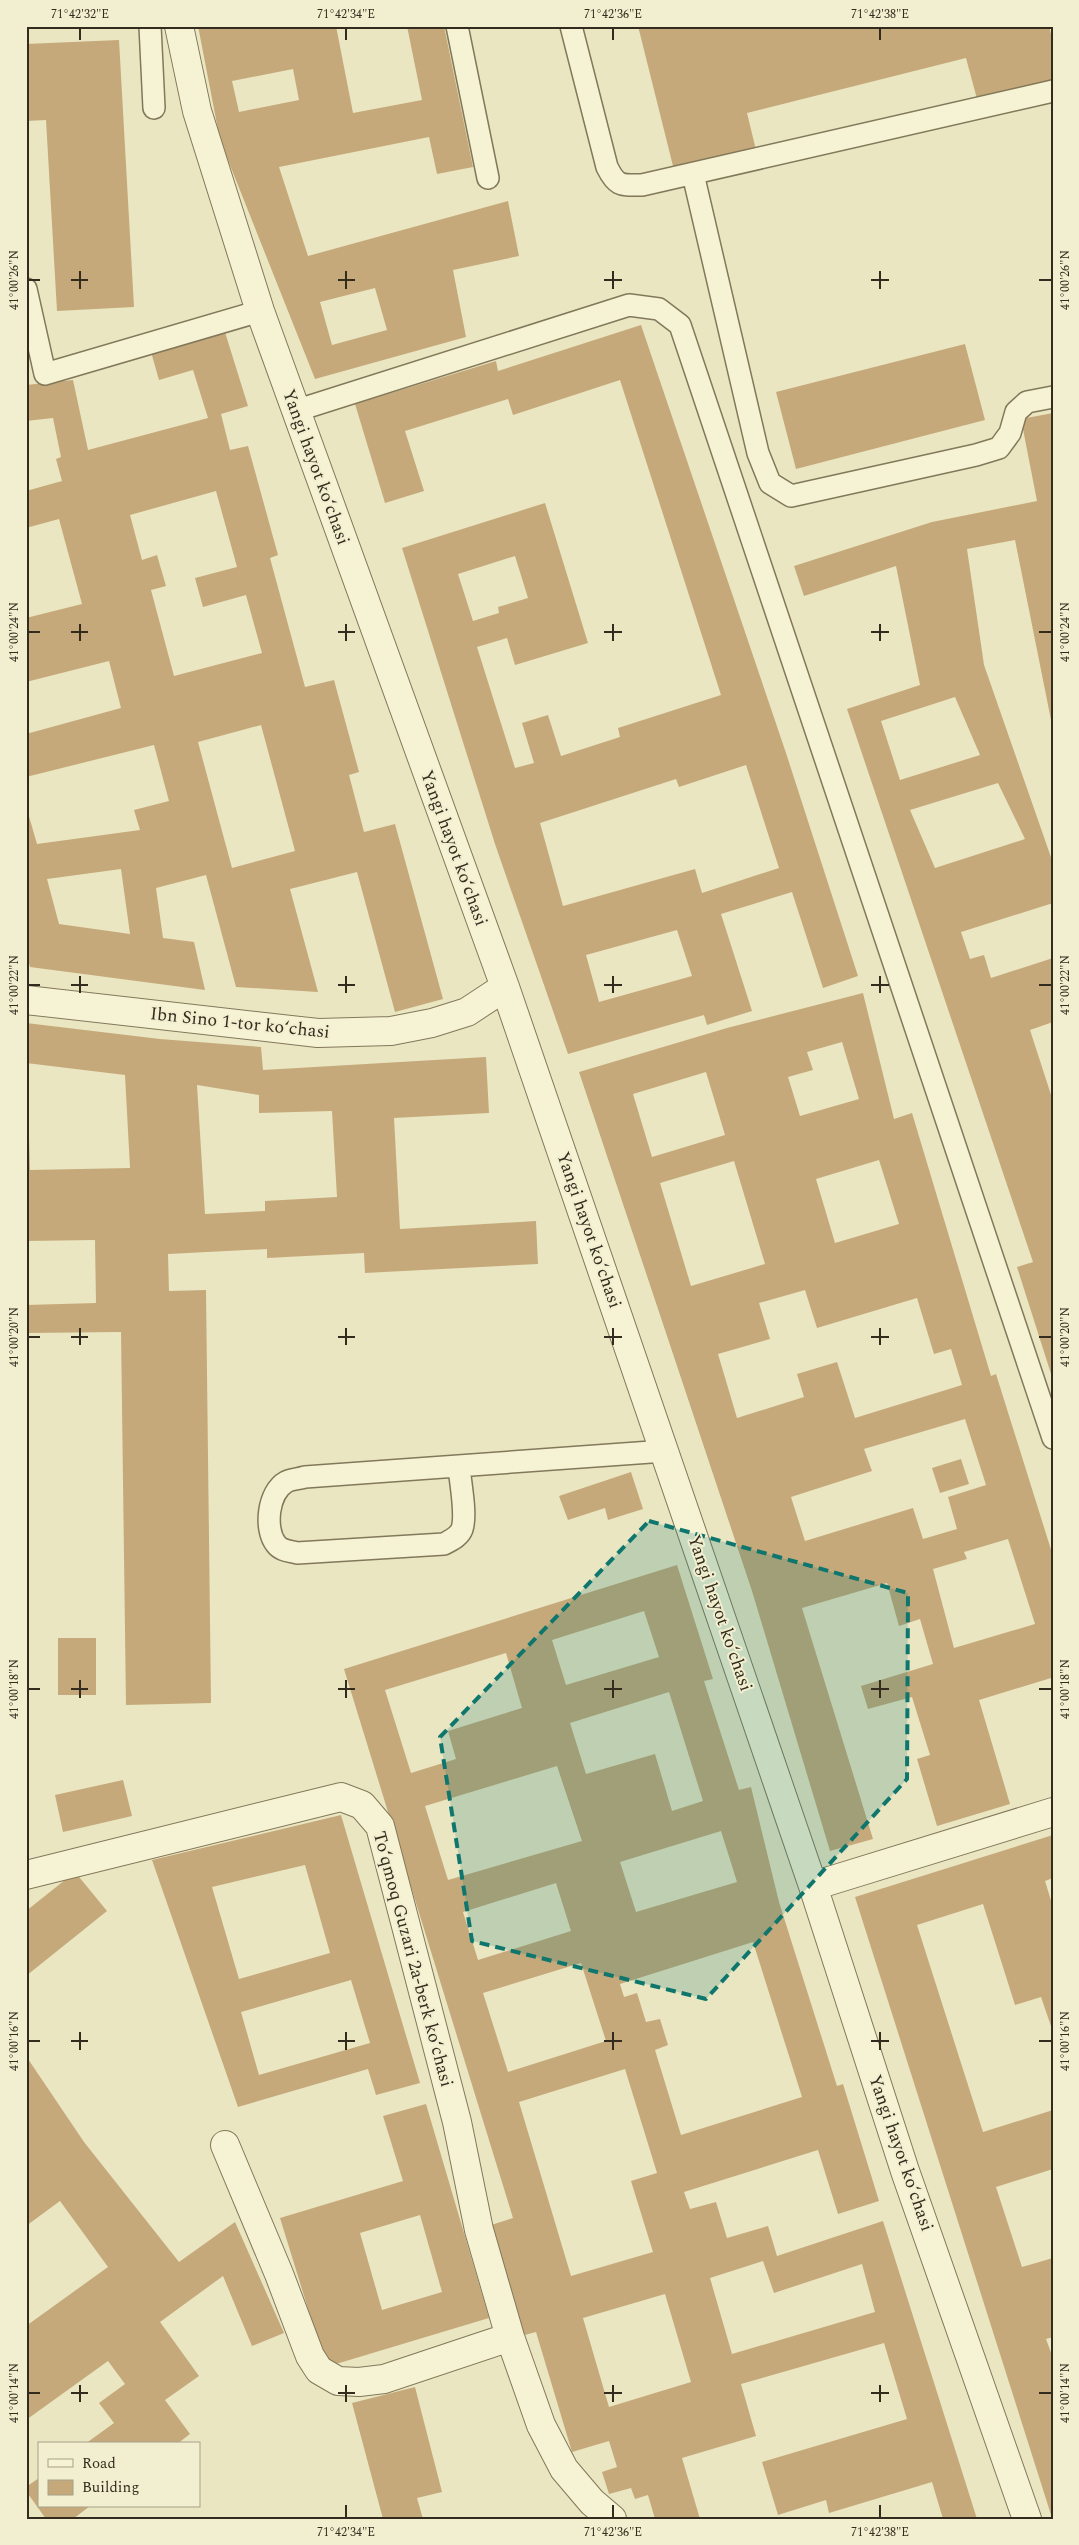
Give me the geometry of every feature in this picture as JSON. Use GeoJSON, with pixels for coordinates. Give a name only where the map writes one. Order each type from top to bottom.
{"type":"FeatureCollection","features":[{"type":"Feature","properties":{"kind":"street","name":"Yangi hayot koʻchasi"},"geometry":{"type":"LineString","coordinates":[[179,26],[197,111],[260,311],[505,987],[813,1886],[905,2171],[1028,2519]]}},
{"type":"Feature","properties":{"kind":"street","name":"Ibn Sino 1-tor koʻchasi"},"geometry":{"type":"LineString","coordinates":[[26,1000],[318,1033],[391,1032],[432,1023],[467,1012],[505,987]]}},
{"type":"Feature","properties":{"kind":"street","name":"Toʻqmoq Guzari 2a-berk koʻchasi"},"geometry":{"type":"LineString","coordinates":[[26,1875],[341,1797],[362,1805],[380,1826],[457,2122],[479,2230],[510,2337],[541,2425],[564,2469],[592,2502],[612,2519]]}},
{"type":"Feature","properties":{"kind":"street"},"geometry":{"type":"LineString","coordinates":[[813,1886],[1053,1812]]}},
{"type":"Feature","properties":{"kind":"street"},"geometry":{"type":"LineString","coordinates":[[225,2145],[279,2274],[310,2356],[319,2370],[338,2380],[359,2382],[384,2379],[510,2337]]}},
{"type":"Feature","properties":{"kind":"lane"},"geometry":{"type":"LineString","coordinates":[[150,26],[154,108]]}},
{"type":"Feature","properties":{"kind":"lane"},"geometry":{"type":"LineString","coordinates":[[457,26],[488,178]]}},
{"type":"Feature","properties":{"kind":"lane"},"geometry":{"type":"LineString","coordinates":[[572,26],[607,167],[614,180],[621,185],[642,185],[693,174],[1053,91]]}},
{"type":"Feature","properties":{"kind":"lane"},"geometry":{"type":"LineString","coordinates":[[693,174],[758,453],[770,483],[791,496],[976,455],[999,448],[1010,433],[1016,412],[1027,402],[1053,397]]}},
{"type":"Feature","properties":{"kind":"lane"},"geometry":{"type":"LineString","coordinates":[[26,289],[45,374],[260,311]]}},
{"type":"Feature","properties":{"kind":"lane"},"geometry":{"type":"LineString","coordinates":[[295,411],[629,305],[659,309],[680,325],[1053,1438]]}},
{"type":"Feature","properties":{"kind":"lane"},"geometry":{"type":"LineString","coordinates":[[459,1466],[463,1518],[462,1529],[454,1539],[444,1544],[297,1553],[285,1551],[277,1546],[271,1536],[269,1504],[276,1491],[286,1482],[305,1477],[665,1450]]}},
{"type":"Feature","properties":{"kind":"highlighted area"},"geometry":{"type":"Polygon","coordinates":[[[649,1521],[908,1593],[907,1779],[706,1999],[472,1941],[440,1737],[649,1521]]]}},
{"type":"Feature","properties":{"kind":"building"},"geometry":{"type":"Polygon","coordinates":[[[198,26],[336,26],[353,113],[422,100],[407,26],[444,26],[473,167],[437,174],[429,137],[279,167],[308,256],[508,201],[519,256],[453,270],[466,337],[315,379],[220,140],[198,26]],[[293,69],[232,81],[239,112],[299,100],[293,69]],[[375,288],[320,302],[332,345],[387,330],[375,288]]]}},
{"type":"Feature","properties":{"kind":"building"},"geometry":{"type":"Polygon","coordinates":[[[638,26],[1049,26],[1053,42],[1053,80],[977,99],[966,58],[747,113],[757,154],[675,174],[638,26]]]}},
{"type":"Feature","properties":{"kind":"building"},"geometry":{"type":"Polygon","coordinates":[[[119,40],[134,307],[57,311],[46,120],[26,121],[26,44],[119,40]]]}},
{"type":"Feature","properties":{"kind":"building"},"geometry":{"type":"Polygon","coordinates":[[[641,325],[786,753],[858,976],[823,988],[792,892],[721,914],[752,1011],[707,1025],[704,1015],[568,1054],[495,844],[402,548],[545,503],[588,643],[515,665],[507,638],[477,647],[515,768],[534,763],[522,723],[548,715],[561,756],[620,737],[618,728],[721,695],[620,380],[513,415],[508,399],[405,431],[424,491],[385,503],[355,404],[496,361],[498,371],[641,325]],[[515,556],[458,574],[473,621],[499,613],[498,607],[528,598],[515,556]],[[746,765],[679,787],[676,779],[540,823],[563,906],[695,869],[702,893],[779,868],[746,765]],[[677,930],[586,955],[599,1002],[692,976],[677,930]]]}},
{"type":"Feature","properties":{"kind":"building"},"geometry":{"type":"Polygon","coordinates":[[[224,329],[248,406],[221,414],[230,450],[248,446],[278,555],[270,558],[305,687],[334,680],[359,772],[349,775],[364,832],[395,824],[443,999],[395,1012],[357,872],[290,889],[318,992],[236,987],[206,875],[156,888],[163,938],[194,942],[205,990],[30,967],[26,953],[26,806],[37,844],[140,830],[134,810],[169,801],[154,745],[26,777],[26,734],[121,708],[109,661],[26,682],[26,618],[82,604],[59,519],[26,528],[26,491],[62,481],[56,459],[61,457],[53,418],[26,421],[26,385],[73,380],[88,450],[208,418],[193,370],[159,380],[151,352],[224,329]],[[216,491],[130,515],[142,560],[157,555],[166,586],[151,590],[174,676],[262,653],[246,595],[203,607],[195,578],[237,567],[216,491]],[[261,725],[198,742],[232,868],[295,851],[261,725]],[[121,869],[47,879],[59,924],[130,934],[121,869]]]}},
{"type":"Feature","properties":{"kind":"building"},"geometry":{"type":"Polygon","coordinates":[[[965,344],[985,420],[796,469],[776,392],[965,344]]]}},
{"type":"Feature","properties":{"kind":"building"},"geometry":{"type":"Polygon","coordinates":[[[1053,413],[1053,730],[1015,540],[967,549],[984,665],[1053,863],[1053,903],[961,932],[970,959],[984,955],[991,978],[1053,958],[1053,1022],[1030,1030],[1053,1101],[1052,1377],[1017,1267],[1033,1262],[847,709],[920,685],[896,566],[804,596],[794,566],[932,522],[1037,501],[1021,419],[1053,413]],[[955,697],[881,721],[900,780],[980,755],[955,697]],[[998,783],[910,810],[935,868],[1025,839],[998,783]]]}},
{"type":"Feature","properties":{"kind":"building"},"geometry":{"type":"Polygon","coordinates":[[[863,993],[894,1119],[912,1113],[991,1376],[996,1374],[1053,1556],[1053,1682],[1051,1678],[979,1700],[1010,1804],[937,1826],[917,1759],[930,1755],[912,1697],[868,1709],[861,1686],[933,1664],[920,1619],[899,1626],[887,1583],[802,1608],[873,1839],[830,1851],[752,1591],[579,1072],[727,1028],[863,993]],[[842,1042],[807,1052],[813,1070],[788,1077],[800,1116],[859,1099],[842,1042]],[[706,1072],[633,1094],[652,1157],[725,1135],[706,1072]],[[879,1160],[816,1179],[835,1243],[899,1224],[879,1160]],[[734,1161],[660,1183],[691,1286],[765,1264],[734,1161]],[[805,1290],[759,1303],[770,1339],[718,1354],[737,1418],[804,1397],[797,1374],[837,1362],[855,1418],[962,1385],[951,1349],[934,1354],[917,1298],[817,1328],[805,1290]],[[965,1419],[864,1449],[872,1471],[791,1497],[805,1541],[913,1508],[923,1539],[957,1529],[948,1497],[986,1485],[965,1419]],[[1008,1539],[964,1552],[967,1559],[933,1569],[954,1648],[1035,1624],[1008,1539]]]}},
{"type":"Feature","properties":{"kind":"building"},"geometry":{"type":"Polygon","coordinates":[[[26,1023],[160,1039],[261,1047],[263,1070],[486,1057],[489,1113],[394,1118],[400,1229],[536,1221],[538,1264],[365,1273],[364,1253],[267,1258],[267,1249],[168,1254],[169,1291],[206,1290],[211,1703],[126,1705],[121,1332],[26,1333],[26,1305],[96,1303],[95,1240],[26,1241],[26,1137],[29,1137],[30,1170],[130,1168],[125,1075],[26,1063],[26,1023]],[[197,1085],[205,1214],[265,1211],[265,1201],[337,1197],[332,1111],[259,1113],[259,1095],[197,1085]]]}},
{"type":"Feature","properties":{"kind":"building"},"geometry":{"type":"Polygon","coordinates":[[[961,1459],[969,1484],[940,1493],[932,1468],[961,1459]]]}},
{"type":"Feature","properties":{"kind":"building"},"geometry":{"type":"Polygon","coordinates":[[[631,1472],[643,1509],[608,1520],[605,1508],[568,1520],[559,1496],[631,1472]]]}},
{"type":"Feature","properties":{"kind":"building"},"geometry":{"type":"Polygon","coordinates":[[[677,1565],[713,1679],[704,1681],[739,1790],[751,1787],[779,1902],[837,2086],[843,2084],[879,2201],[838,2214],[818,2150],[684,2192],[690,2209],[716,2202],[727,2238],[768,2226],[777,2256],[883,2221],[977,2519],[943,2519],[932,2482],[829,2513],[826,2500],[778,2515],[762,2462],[907,2419],[884,2343],[741,2384],[756,2436],[682,2458],[700,2519],[655,2519],[648,2495],[635,2499],[631,2488],[609,2494],[602,2472],[617,2467],[609,2441],[572,2452],[536,2332],[521,2336],[488,2226],[513,2218],[344,1669],[677,1565]],[[644,1611],[552,1640],[566,1685],[659,1657],[644,1611]],[[506,1653],[385,1690],[411,1773],[456,1759],[448,1731],[522,1708],[506,1653]],[[669,1692],[570,1723],[586,1774],[655,1754],[672,1811],[703,1801],[669,1692]],[[557,1766],[425,1806],[448,1880],[582,1841],[557,1766]],[[721,1831],[620,1862],[636,1912],[737,1882],[721,1831]],[[556,1883],[463,1912],[478,1960],[571,1931],[556,1883]],[[753,1942],[620,1984],[624,1997],[637,1993],[646,2022],[660,2019],[668,2045],[655,2050],[681,2135],[802,2097],[753,1942]],[[581,1963],[483,1993],[508,2072],[606,2041],[581,1963]],[[625,2069],[519,2102],[571,2276],[653,2252],[631,2181],[657,2173],[625,2069]],[[763,2261],[710,2278],[732,2354],[875,2312],[862,2264],[774,2293],[763,2261]],[[665,2294],[583,2318],[609,2407],[691,2382],[665,2294]]]}},
{"type":"Feature","properties":{"kind":"building"},"geometry":{"type":"Polygon","coordinates":[[[58,1638],[96,1638],[96,1695],[58,1695],[58,1638]]]}},
{"type":"Feature","properties":{"kind":"building"},"geometry":{"type":"Polygon","coordinates":[[[123,1780],[132,1816],[63,1832],[55,1795],[123,1780]]]}},
{"type":"Feature","properties":{"kind":"building"},"geometry":{"type":"Polygon","coordinates":[[[341,1815],[420,2083],[376,2095],[368,2069],[238,2107],[152,1860],[341,1815]],[[305,1865],[212,1887],[239,1979],[330,1953],[305,1865]],[[351,1980],[241,2012],[259,2075],[370,2043],[351,1980]]]}},
{"type":"Feature","properties":{"kind":"building"},"geometry":{"type":"Polygon","coordinates":[[[1053,1835],[1053,1878],[1045,1881],[1053,1907],[1053,2032],[1041,1997],[1015,2005],[983,1904],[917,1925],[983,2132],[1053,2110],[1053,2169],[996,2187],[1022,2267],[1053,2258],[1053,2337],[1046,2339],[1053,2358],[1052,2518],[855,1897],[1053,1835]]]}},
{"type":"Feature","properties":{"kind":"building"},"geometry":{"type":"Polygon","coordinates":[[[75,1872],[107,1911],[26,1976],[26,1911],[75,1872]]]}},
{"type":"Feature","properties":{"kind":"building"},"geometry":{"type":"Polygon","coordinates":[[[26,2056],[84,2142],[179,2262],[235,2222],[284,2333],[252,2346],[223,2276],[160,2322],[199,2376],[165,2400],[190,2434],[180,2442],[88,2442],[114,2423],[99,2403],[125,2384],[108,2361],[26,2420],[26,2326],[108,2267],[60,2201],[26,2226],[26,2056]]]}},
{"type":"Feature","properties":{"kind":"building"},"geometry":{"type":"Polygon","coordinates":[[[426,2104],[489,2318],[326,2367],[280,2218],[403,2181],[383,2116],[426,2104]],[[420,2215],[360,2233],[382,2310],[442,2292],[420,2215]]]}},
{"type":"Feature","properties":{"kind":"building"},"geometry":{"type":"Polygon","coordinates":[[[415,2387],[442,2492],[417,2498],[423,2519],[383,2519],[352,2403],[415,2387]]]}},
{"type":"Feature","properties":{"kind":"building"},"geometry":{"type":"Polygon","coordinates":[[[38,2479],[38,2508],[26,2491],[26,2487],[38,2479]]]}},
{"type":"Feature","properties":{"kind":"building"},"geometry":{"type":"Polygon","coordinates":[[[38,2508],[87,2508],[73,2519],[46,2519],[38,2508]]]}}]}
